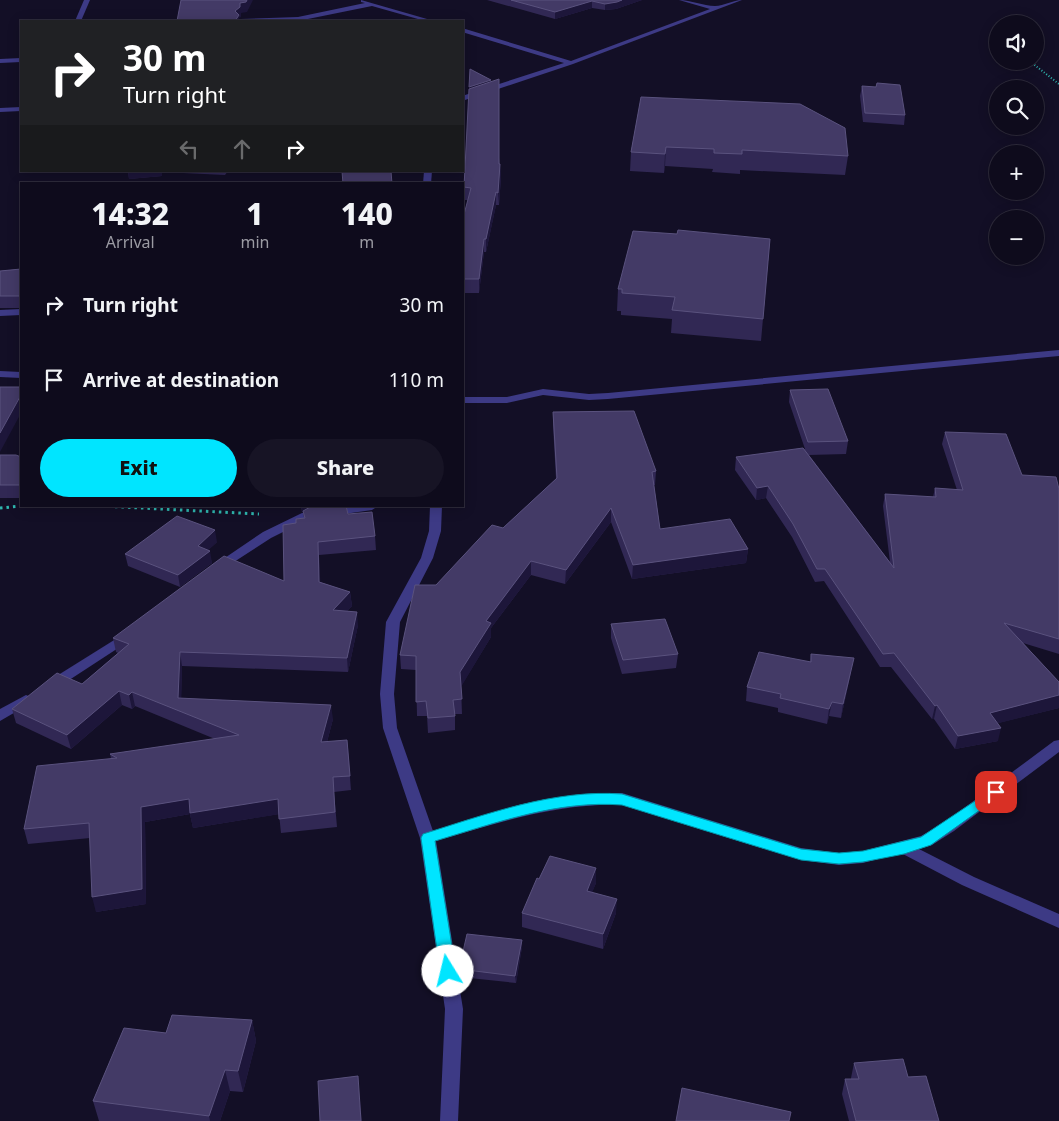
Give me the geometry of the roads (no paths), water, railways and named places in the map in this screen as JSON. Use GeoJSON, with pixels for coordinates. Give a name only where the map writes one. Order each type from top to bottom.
{"type":"FeatureCollection","features":[{"type":"Feature","properties":{"kind":"street"},"geometry":{"type":"LineString","coordinates":[[78,20],[87,0]]}},
{"type":"Feature","properties":{"kind":"street"},"geometry":{"type":"LineString","coordinates":[[360,0],[427,20]]}},
{"type":"Feature","properties":{"kind":"street"},"geometry":{"type":"LineString","coordinates":[[682,0],[715,8]]}},
{"type":"Feature","properties":{"kind":"street"},"geometry":{"type":"LineString","coordinates":[[464,98],[571,63],[739,0]]}},
{"type":"Feature","properties":{"kind":"street"},"geometry":{"type":"LineString","coordinates":[[270,20],[298,19],[371,4]]}},
{"type":"Feature","properties":{"kind":"street"},"geometry":{"type":"LineString","coordinates":[[464,31],[571,63]]}},
{"type":"Feature","properties":{"kind":"street"},"geometry":{"type":"LineString","coordinates":[[0,61],[20,60]]}},
{"type":"Feature","properties":{"kind":"street"},"geometry":{"type":"LineString","coordinates":[[0,110],[20,109]]}},
{"type":"Feature","properties":{"kind":"street"},"geometry":{"type":"LineString","coordinates":[[0,313],[20,312]]}},
{"type":"Feature","properties":{"kind":"street"},"geometry":{"type":"LineString","coordinates":[[464,400],[507,400],[543,392],[589,397],[608,396],[1059,354]]}},
{"type":"Feature","properties":{"kind":"street"},"geometry":{"type":"LineString","coordinates":[[0,374],[20,375]]}},
{"type":"Feature","properties":{"kind":"street"},"geometry":{"type":"LineString","coordinates":[[206,576],[267,535],[306,516],[365,507]]}},
{"type":"Feature","properties":{"kind":"street"},"geometry":{"type":"LineString","coordinates":[[436,507],[435,531],[427,558],[393,622],[387,694],[390,728],[428,838],[454,1009],[449,1121]]}},
{"type":"Feature","properties":{"kind":"street"},"geometry":{"type":"LineString","coordinates":[[0,716],[71,674],[136,629]]}},
{"type":"Feature","properties":{"kind":"street"},"geometry":{"type":"LineString","coordinates":[[428,838],[538,806],[593,797],[622,800],[801,854],[839,859],[863,857],[926,841],[949,827],[1059,745]]}},
{"type":"Feature","properties":{"kind":"street"},"geometry":{"type":"LineString","coordinates":[[904,848],[968,881],[1059,921]]}}]}
